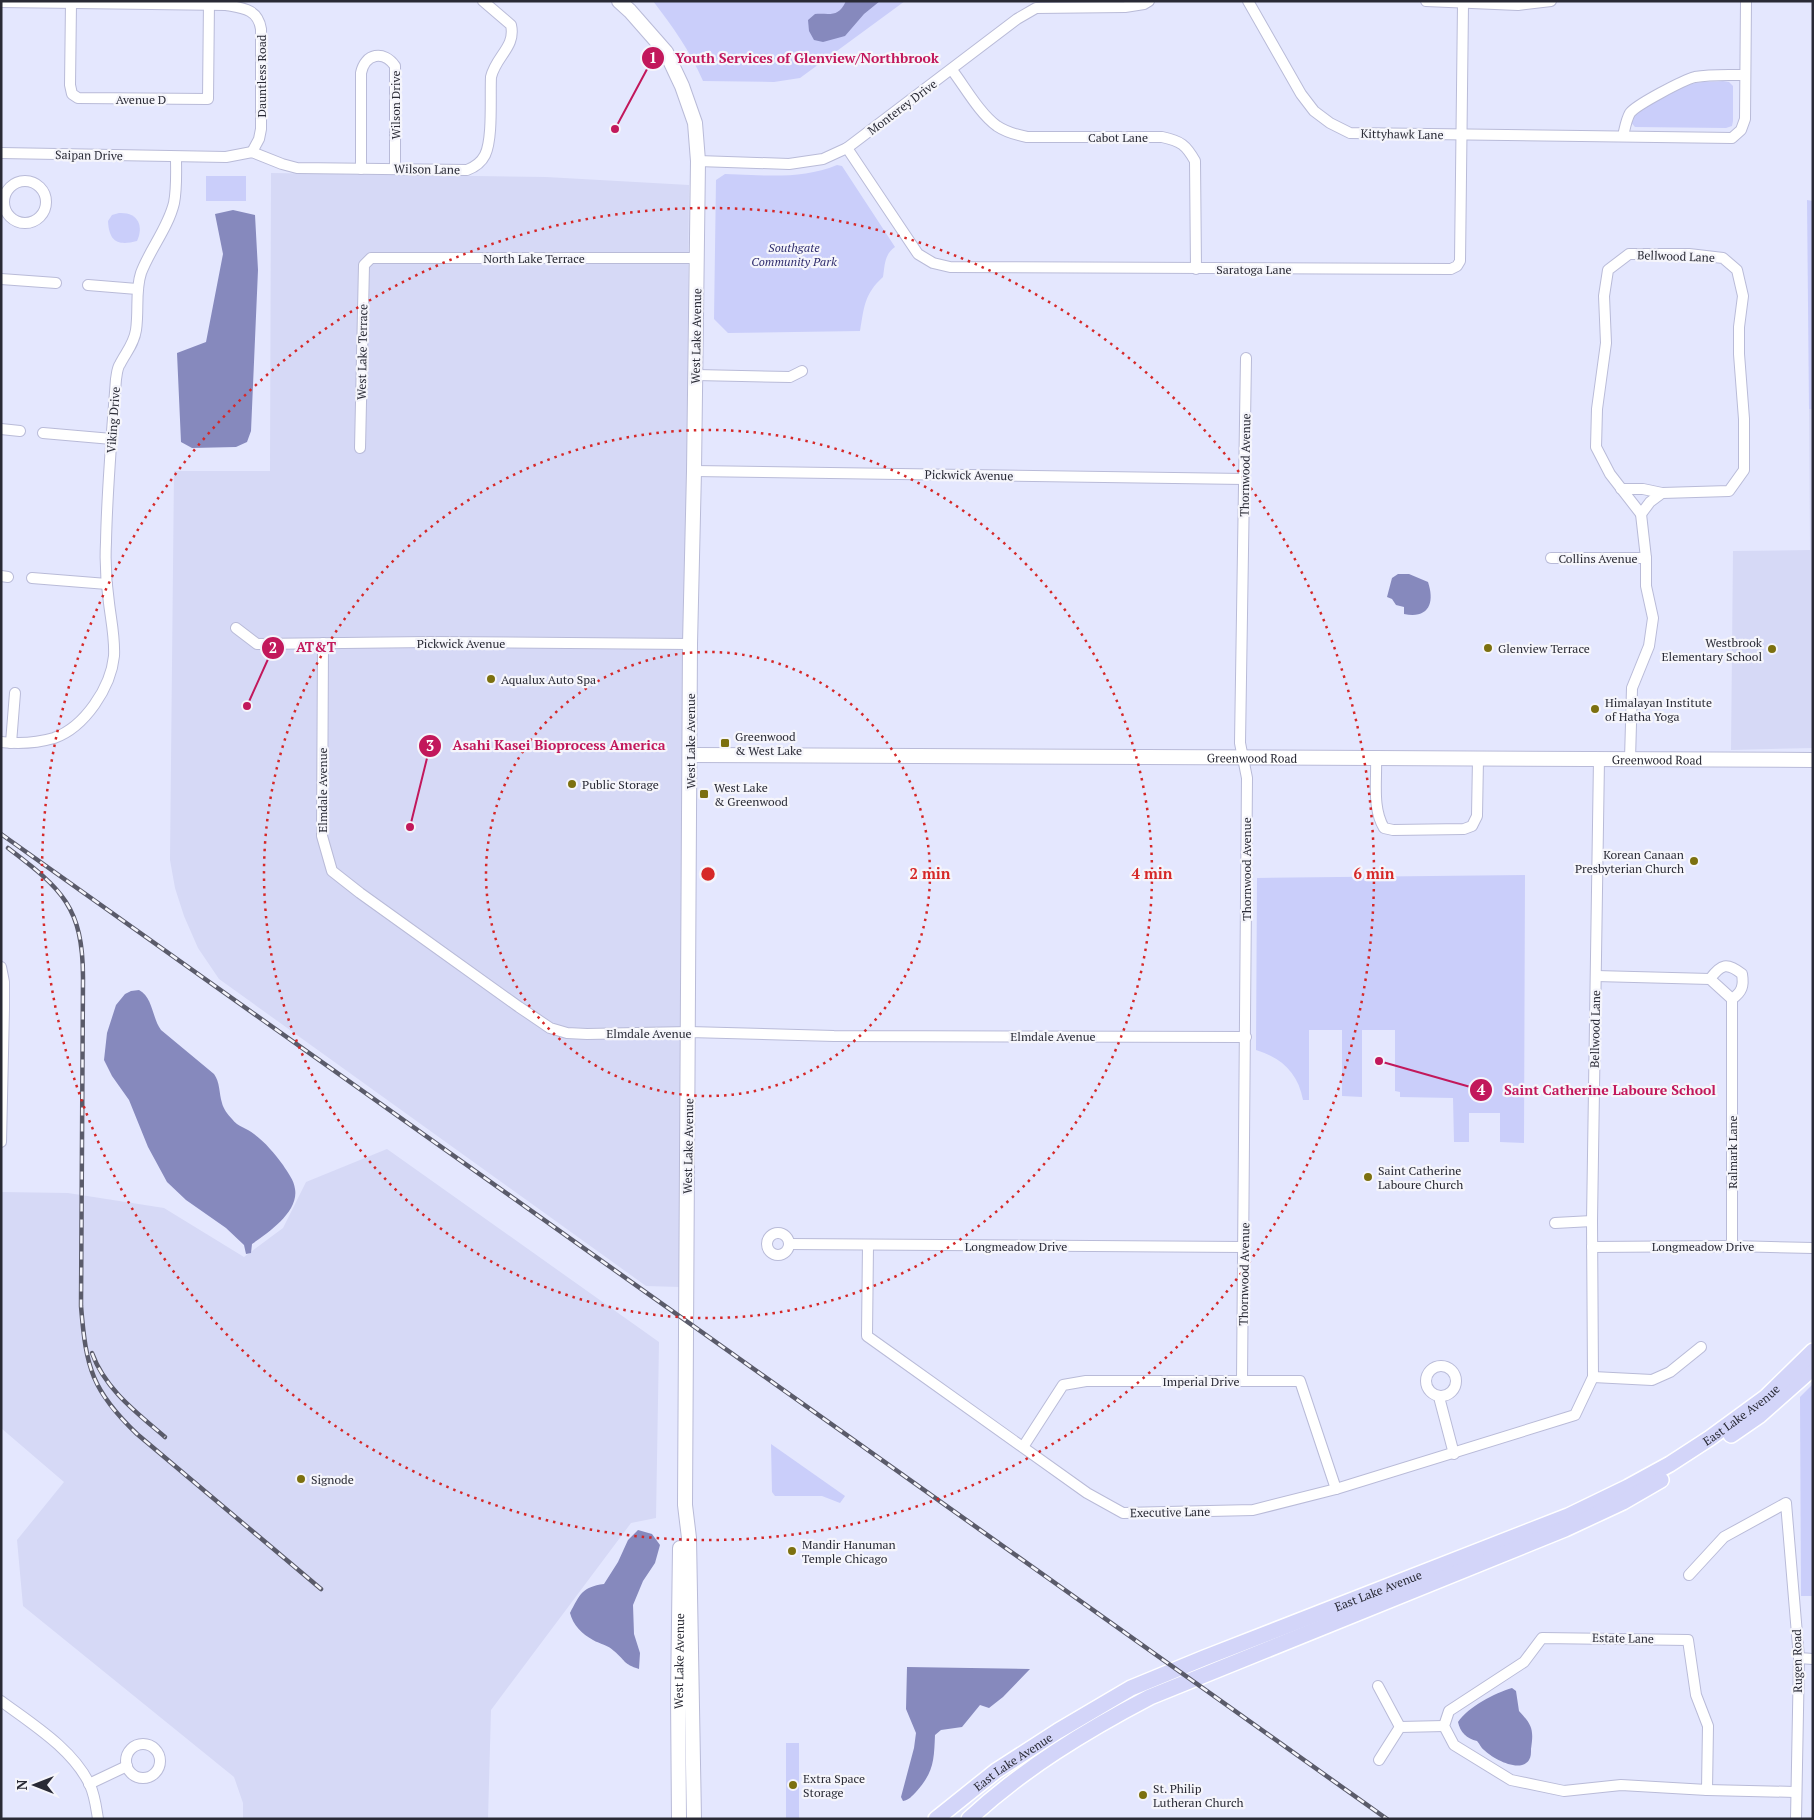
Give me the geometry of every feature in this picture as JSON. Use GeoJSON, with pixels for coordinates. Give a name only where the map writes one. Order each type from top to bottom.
{"type":"FeatureCollection","features":[{"type":"Feature","properties":{"kind":"main road","name":"East Lake Avenue"},"geometry":{"type":"LineString","coordinates":[[936,1819],[996,1771],[1132,1688],[1568,1516],[1628,1487],[1670,1464],[1710,1438],[1766,1397],[1813,1351]]}},
{"type":"Feature","properties":{"kind":"main road","name":"East Lake Avenue"},"geometry":{"type":"LineString","coordinates":[[969,1819],[1027,1770],[1109,1718],[1150,1697],[1565,1529],[1623,1502],[1684,1467],[1753,1420],[1813,1368]]}},
{"type":"Feature","properties":{"kind":"street","name":"Wilson Lane"},"geometry":{"type":"LineString","coordinates":[[252,152],[297,168],[467,170],[474,168],[485,155],[489,133],[491,77],[496,62],[510,44],[512,30],[511,25],[506,19],[483,1]]}},
{"type":"Feature","properties":{"kind":"street","name":"West Lake Avenue"},"geometry":{"type":"LineString","coordinates":[[619,1],[666,52],[682,86],[695,123],[698,161],[696,375],[690,644],[691,755],[685,1505],[681,1539],[679,1608],[679,1819]]}},
{"type":"Feature","properties":{"kind":"street","name":"Monterey Drive"},"geometry":{"type":"LineString","coordinates":[[698,161],[789,164],[823,159],[847,148],[1017,20],[1036,8],[1125,7],[1144,4],[1149,1]]}},
{"type":"Feature","properties":{"kind":"street","name":"Kittyhawk Lane"},"geometry":{"type":"LineString","coordinates":[[1248,1],[1302,94],[1314,111],[1330,123],[1350,133],[1732,138],[1741,130],[1745,120],[1745,75]]}},
{"type":"Feature","properties":{"kind":"street"},"geometry":{"type":"LineString","coordinates":[[1426,1],[1518,5],[1551,1]]}},
{"type":"Feature","properties":{"kind":"street"},"geometry":{"type":"LineString","coordinates":[[1624,136],[1626,121],[1630,113],[1637,106],[1686,81],[1693,78],[1716,75],[1745,75],[1746,1]]}},
{"type":"Feature","properties":{"kind":"street","name":"Dauntless Road"},"geometry":{"type":"LineString","coordinates":[[1,2],[209,3],[251,10],[260,24],[261,129],[259,139],[252,152]]}},
{"type":"Feature","properties":{"kind":"street","name":"Avenue D"},"geometry":{"type":"LineString","coordinates":[[71,3],[70,86],[72,94],[78,98],[208,99],[209,3]]}},
{"type":"Feature","properties":{"kind":"street","name":"Saratoga Lane"},"geometry":{"type":"LineString","coordinates":[[847,148],[918,254],[933,263],[950,267],[1451,269],[1457,266],[1460,261],[1463,4]]}},
{"type":"Feature","properties":{"kind":"street","name":"Wilson Drive"},"geometry":{"type":"LineString","coordinates":[[361,168],[361,73],[366,60],[376,56],[387,58],[396,66],[396,169]]}},
{"type":"Feature","properties":{"kind":"street","name":"Cabot Lane"},"geometry":{"type":"LineString","coordinates":[[952,70],[985,114],[997,126],[1013,134],[1027,137],[1162,137],[1176,140],[1188,148],[1195,161],[1196,269]]}},
{"type":"Feature","properties":{"kind":"street","name":"Saipan Drive"},"geometry":{"type":"LineString","coordinates":[[1,153],[226,158],[252,152]]}},
{"type":"Feature","properties":{"kind":"street","name":"Viking Drive"},"geometry":{"type":"LineString","coordinates":[[6,743],[42,740],[66,732],[91,710],[103,693],[112,670],[114,644],[107,584],[106,541],[116,379],[119,365],[132,344],[136,328],[137,289],[141,274],[174,203],[176,157]]}},
{"type":"Feature","properties":{"kind":"street"},"geometry":{"type":"LineString","coordinates":[[26,181],[34,183],[41,188],[45,195],[46,203],[40,217],[33,222],[24,223],[16,221],[10,216],[3,200],[12,186],[18,182],[26,181]]}},
{"type":"Feature","properties":{"kind":"street","name":"Bellwood Lane"},"geometry":{"type":"LineString","coordinates":[[1620,489],[1643,489],[1662,493],[1729,491],[1744,470],[1744,419],[1739,354],[1739,327],[1743,296],[1737,270],[1724,258],[1689,254],[1629,254],[1608,270],[1604,296],[1606,343],[1597,409],[1596,447],[1620,489],[1641,514]]}},
{"type":"Feature","properties":{"kind":"street","name":"North Lake Terrace"},"geometry":{"type":"LineString","coordinates":[[371,258],[697,258]]}},
{"type":"Feature","properties":{"kind":"street","name":"West Lake Terrace"},"geometry":{"type":"LineString","coordinates":[[360,448],[364,265],[371,258]]}},
{"type":"Feature","properties":{"kind":"street"},"geometry":{"type":"LineString","coordinates":[[1,279],[56,283]]}},
{"type":"Feature","properties":{"kind":"street"},"geometry":{"type":"LineString","coordinates":[[88,285],[137,289]]}},
{"type":"Feature","properties":{"kind":"street","name":"Thornwood Avenue"},"geometry":{"type":"LineString","coordinates":[[1242,1381],[1247,778],[1240,743],[1246,358]]}},
{"type":"Feature","properties":{"kind":"street"},"geometry":{"type":"LineString","coordinates":[[696,375],[790,377],[802,371]]}},
{"type":"Feature","properties":{"kind":"street"},"geometry":{"type":"LineString","coordinates":[[1,429],[20,430]]}},
{"type":"Feature","properties":{"kind":"street"},"geometry":{"type":"LineString","coordinates":[[43,433],[112,438]]}},
{"type":"Feature","properties":{"kind":"street","name":"Pickwick Avenue"},"geometry":{"type":"LineString","coordinates":[[694,471],[1244,479]]}},
{"type":"Feature","properties":{"kind":"street"},"geometry":{"type":"LineString","coordinates":[[1630,759],[1632,688],[1649,646],[1653,618],[1646,586],[1646,558],[1641,514],[1650,502],[1662,493]]}},
{"type":"Feature","properties":{"kind":"street","name":"Collins Avenue"},"geometry":{"type":"LineString","coordinates":[[1551,558],[1646,558]]}},
{"type":"Feature","properties":{"kind":"street"},"geometry":{"type":"LineString","coordinates":[[32,578],[107,584]]}},
{"type":"Feature","properties":{"kind":"street","name":"Pickwick Avenue"},"geometry":{"type":"LineString","coordinates":[[236,628],[257,644],[690,644]]}},
{"type":"Feature","properties":{"kind":"street","name":"Elmdale Avenue"},"geometry":{"type":"LineString","coordinates":[[323,643],[322,836],[332,871],[519,1008],[550,1028],[567,1033],[587,1034],[689,1032],[834,1036],[1246,1037]]}},
{"type":"Feature","properties":{"kind":"street"},"geometry":{"type":"LineString","coordinates":[[6,743],[15,693]]}},
{"type":"Feature","properties":{"kind":"street","name":"Greenwood Road"},"geometry":{"type":"LineString","coordinates":[[691,755],[1813,760]]}},
{"type":"Feature","properties":{"kind":"street"},"geometry":{"type":"LineString","coordinates":[[1376,758],[1379,819],[1384,828],[1394,830],[1464,829],[1472,826],[1477,816],[1478,758]]}},
{"type":"Feature","properties":{"kind":"street","name":"Bellwood Lane"},"geometry":{"type":"LineString","coordinates":[[1575,1415],[1593,1377],[1592,1221],[1599,759]]}},
{"type":"Feature","properties":{"kind":"street","name":"Ralmark Lane"},"geometry":{"type":"LineString","coordinates":[[1710,979],[1717,969],[1724,966],[1733,967],[1742,974],[1744,984],[1741,993],[1732,999],[1732,1246]]}},
{"type":"Feature","properties":{"kind":"street"},"geometry":{"type":"LineString","coordinates":[[1,967],[4,982],[1,1142]]}},
{"type":"Feature","properties":{"kind":"street"},"geometry":{"type":"LineString","coordinates":[[1596,976],[1710,979],[1732,999]]}},
{"type":"Feature","properties":{"kind":"street"},"geometry":{"type":"LineString","coordinates":[[1556,1223],[1592,1221]]}},
{"type":"Feature","properties":{"kind":"street","name":"Longmeadow Drive"},"geometry":{"type":"LineString","coordinates":[[789,1244],[1244,1247]]}},
{"type":"Feature","properties":{"kind":"street","name":"Executive Lane"},"geometry":{"type":"LineString","coordinates":[[868,1245],[867,1336],[1087,1493],[1123,1512],[1253,1510],[1336,1489],[1575,1415]]}},
{"type":"Feature","properties":{"kind":"street","name":"Longmeadow Drive"},"geometry":{"type":"LineString","coordinates":[[1592,1247],[1732,1246],[1813,1248]]}},
{"type":"Feature","properties":{"kind":"street"},"geometry":{"type":"LineString","coordinates":[[1593,1377],[1652,1380],[1670,1372],[1701,1347]]}},
{"type":"Feature","properties":{"kind":"street","name":"Imperial Drive"},"geometry":{"type":"LineString","coordinates":[[1023,1447],[1063,1385],[1086,1381],[1300,1381],[1336,1489]]}},
{"type":"Feature","properties":{"kind":"street"},"geometry":{"type":"LineString","coordinates":[[1439,1397],[1454,1454]]}},
{"type":"Feature","properties":{"kind":"street","name":"Rugen Road"},"geometry":{"type":"LineString","coordinates":[[1689,1575],[1724,1537],[1786,1503],[1799,1658],[1795,1792],[1796,1819]]}},
{"type":"Feature","properties":{"kind":"street","name":"West Lake Avenue"},"geometry":{"type":"LineString","coordinates":[[685,1505],[689,1538],[694,1819]]}},
{"type":"Feature","properties":{"kind":"street","name":"Estate Lane"},"geometry":{"type":"LineString","coordinates":[[1444,1726],[1449,1711],[1524,1662],[1542,1638],[1688,1640],[1696,1695],[1708,1726],[1708,1790]]}},
{"type":"Feature","properties":{"kind":"street"},"geometry":{"type":"LineString","coordinates":[[1799,1658],[1813,1659]]}},
{"type":"Feature","properties":{"kind":"street"},"geometry":{"type":"LineString","coordinates":[[1378,1686],[1400,1726]]}},
{"type":"Feature","properties":{"kind":"street"},"geometry":{"type":"LineString","coordinates":[[1,1700],[52,1738],[76,1764],[90,1784],[98,1819]]}},
{"type":"Feature","properties":{"kind":"street"},"geometry":{"type":"LineString","coordinates":[[1400,1726],[1444,1726],[1454,1745],[1511,1780],[1564,1791],[1622,1785],[1708,1790],[1795,1792]]}},
{"type":"Feature","properties":{"kind":"street"},"geometry":{"type":"LineString","coordinates":[[1379,1760],[1400,1726]]}},
{"type":"Feature","properties":{"kind":"street"},"geometry":{"type":"LineString","coordinates":[[90,1784],[127,1766]]}},
{"type":"Feature","properties":{"kind":"shaded area"},"geometry":{"type":"Polygon","coordinates":[[[846,1],[880,1],[864,14],[845,36],[823,42],[814,40],[809,31],[808,20],[815,14],[834,14],[840,10],[846,1]]]}},
{"type":"Feature","properties":{"kind":"shaded area"},"geometry":{"type":"Polygon","coordinates":[[[271,173],[546,177],[689,185],[680,1287],[646,1286],[219,979],[198,948],[184,916],[175,888],[170,860],[174,471],[270,471],[271,173]]]}},
{"type":"Feature","properties":{"kind":"shaded area"},"geometry":{"type":"Polygon","coordinates":[[[233,210],[255,215],[258,270],[251,431],[247,442],[236,447],[192,448],[181,442],[177,353],[206,342],[223,254],[215,214],[233,210]]]}},
{"type":"Feature","properties":{"kind":"shaded area","name":"Westbrook Elementary School"},"geometry":{"type":"Polygon","coordinates":[[[1809,409],[1813,409],[1813,748],[1731,750],[1733,551],[1810,550],[1809,409]]]}},
{"type":"Feature","properties":{"kind":"shaded area"},"geometry":{"type":"Polygon","coordinates":[[[1398,574],[1409,574],[1428,582],[1431,597],[1428,608],[1424,612],[1412,615],[1404,614],[1404,607],[1396,605],[1392,599],[1387,597],[1392,578],[1398,574]]]}},
{"type":"Feature","properties":{"kind":"shaded area"},"geometry":{"type":"Polygon","coordinates":[[[139,990],[144,993],[150,1003],[161,1030],[214,1074],[223,1105],[229,1116],[237,1124],[258,1137],[273,1152],[293,1183],[295,1198],[292,1206],[281,1221],[252,1244],[251,1253],[246,1254],[244,1245],[226,1228],[186,1200],[167,1182],[148,1147],[129,1100],[112,1076],[104,1060],[107,1033],[116,1005],[125,994],[139,990]]]}},
{"type":"Feature","properties":{"kind":"shaded area"},"geometry":{"type":"Polygon","coordinates":[[[387,1149],[659,1342],[656,1518],[631,1523],[491,1710],[488,1819],[243,1819],[243,1803],[234,1777],[23,1606],[17,1540],[64,1482],[1,1428],[1,1192],[68,1193],[164,1208],[244,1257],[283,1228],[306,1182],[387,1149]]]}},
{"type":"Feature","properties":{"kind":"shaded area"},"geometry":{"type":"Polygon","coordinates":[[[638,1530],[652,1534],[660,1545],[655,1563],[643,1581],[633,1605],[634,1634],[640,1653],[639,1669],[627,1664],[609,1647],[585,1635],[578,1629],[570,1613],[582,1592],[591,1587],[604,1584],[618,1562],[628,1540],[638,1530]]]}},
{"type":"Feature","properties":{"kind":"shaded area"},"geometry":{"type":"Polygon","coordinates":[[[907,1667],[1030,1669],[1003,1697],[989,1708],[980,1705],[962,1727],[941,1730],[935,1735],[930,1772],[916,1792],[909,1799],[903,1801],[901,1797],[916,1733],[906,1709],[907,1667]]]}},
{"type":"Feature","properties":{"kind":"shaded area"},"geometry":{"type":"Polygon","coordinates":[[[1512,1688],[1516,1691],[1519,1711],[1527,1720],[1532,1732],[1530,1758],[1525,1764],[1519,1765],[1506,1763],[1488,1753],[1477,1741],[1464,1735],[1458,1722],[1462,1716],[1482,1701],[1512,1688]]]}},
{"type":"Feature","properties":{"kind":"green space"},"geometry":{"type":"Polygon","coordinates":[[[653,1],[905,1],[800,78],[774,82],[703,81],[681,40],[653,1]]]}},
{"type":"Feature","properties":{"kind":"green space"},"geometry":{"type":"Polygon","coordinates":[[[1699,82],[1729,82],[1733,86],[1732,126],[1726,128],[1635,127],[1629,120],[1650,103],[1680,88],[1699,82]]]}},
{"type":"Feature","properties":{"kind":"green space","name":"Southgate Community Park"},"geometry":{"type":"Polygon","coordinates":[[[837,165],[842,166],[895,247],[887,257],[883,277],[868,295],[860,331],[728,333],[714,319],[716,180],[725,174],[796,175],[823,170],[837,165]]]}},
{"type":"Feature","properties":{"kind":"green space"},"geometry":{"type":"Polygon","coordinates":[[[206,176],[246,176],[246,201],[206,201],[206,176]]]}},
{"type":"Feature","properties":{"kind":"green space"},"geometry":{"type":"Polygon","coordinates":[[[1807,200],[1813,201],[1813,409],[1809,409],[1807,200]]]}},
{"type":"Feature","properties":{"kind":"green space"},"geometry":{"type":"Polygon","coordinates":[[[119,213],[131,215],[138,221],[140,230],[137,241],[125,243],[116,241],[110,234],[108,221],[112,215],[119,213]]]}},
{"type":"Feature","properties":{"kind":"green space"},"geometry":{"type":"Polygon","coordinates":[[[1525,875],[1524,1143],[1500,1142],[1500,1113],[1469,1113],[1469,1142],[1454,1142],[1453,1098],[1400,1097],[1400,1092],[1395,1091],[1395,1030],[1362,1030],[1362,1097],[1342,1096],[1342,1030],[1309,1030],[1309,1100],[1303,1100],[1301,1090],[1293,1074],[1281,1062],[1256,1050],[1257,878],[1525,875]]]}},
{"type":"Feature","properties":{"kind":"green space"},"geometry":{"type":"Polygon","coordinates":[[[1813,1384],[1813,1596],[1801,1596],[1800,1397],[1813,1384]]]}},
{"type":"Feature","properties":{"kind":"green space"},"geometry":{"type":"Polygon","coordinates":[[[771,1444],[845,1496],[840,1503],[822,1496],[775,1496],[772,1492],[771,1444]]]}},
{"type":"Feature","properties":{"kind":"green space"},"geometry":{"type":"Polygon","coordinates":[[[786,1743],[799,1743],[799,1819],[786,1819],[786,1743]]]}},
{"type":"Feature","properties":{"kind":"railway"},"geometry":{"type":"LineString","coordinates":[[1,834],[1387,1819]]}},
{"type":"Feature","properties":{"kind":"railway"},"geometry":{"type":"LineString","coordinates":[[8,848],[27,862],[55,888],[74,916],[79,934],[83,978],[81,1306],[86,1346],[94,1377],[110,1405],[137,1434],[321,1589]]}},
{"type":"Feature","properties":{"kind":"railway"},"geometry":{"type":"LineString","coordinates":[[92,1353],[113,1389],[165,1437]]}},
{"type":"Feature","properties":{"kind":"place","name":"Youth Services of Glenview/Northbrook"},"geometry":{"type":"Point","coordinates":[615,129]}},
{"type":"Feature","properties":{"kind":"place","name":"Glenview Terrace"},"geometry":{"type":"Point","coordinates":[1488,648]}},
{"type":"Feature","properties":{"kind":"place","name":"Westbrook Elementary School"},"geometry":{"type":"Point","coordinates":[1772,649]}},
{"type":"Feature","properties":{"kind":"place","name":"Aqualux Auto Spa"},"geometry":{"type":"Point","coordinates":[491,679]}},
{"type":"Feature","properties":{"kind":"place","name":"AT&T"},"geometry":{"type":"Point","coordinates":[247,706]}},
{"type":"Feature","properties":{"kind":"place","name":"Himalayan Institute of Hatha Yoga"},"geometry":{"type":"Point","coordinates":[1595,709]}},
{"type":"Feature","properties":{"kind":"place","name":"Greenwood & West Lake"},"geometry":{"type":"Point","coordinates":[725,743]}},
{"type":"Feature","properties":{"kind":"place","name":"Public Storage"},"geometry":{"type":"Point","coordinates":[572,784]}},
{"type":"Feature","properties":{"kind":"place","name":"West Lake & Greenwood"},"geometry":{"type":"Point","coordinates":[704,794]}},
{"type":"Feature","properties":{"kind":"place","name":"Asahi Kasei Bioprocess America"},"geometry":{"type":"Point","coordinates":[410,827]}},
{"type":"Feature","properties":{"kind":"place","name":"Korean Canaan Presbyterian Church"},"geometry":{"type":"Point","coordinates":[1694,861]}},
{"type":"Feature","properties":{"kind":"place","name":"Saint Catherine Laboure School"},"geometry":{"type":"Point","coordinates":[1379,1061]}},
{"type":"Feature","properties":{"kind":"place","name":"Saint Catherine Laboure Church"},"geometry":{"type":"Point","coordinates":[1368,1177]}},
{"type":"Feature","properties":{"kind":"place","name":"Signode"},"geometry":{"type":"Point","coordinates":[301,1479]}},
{"type":"Feature","properties":{"kind":"place","name":"Mandir Hanuman Temple Chicago"},"geometry":{"type":"Point","coordinates":[792,1551]}},
{"type":"Feature","properties":{"kind":"place","name":"Extra Space Storage"},"geometry":{"type":"Point","coordinates":[793,1785]}},
{"type":"Feature","properties":{"kind":"place","name":"St. Philip Lutheran Church"},"geometry":{"type":"Point","coordinates":[1143,1795]}}]}
